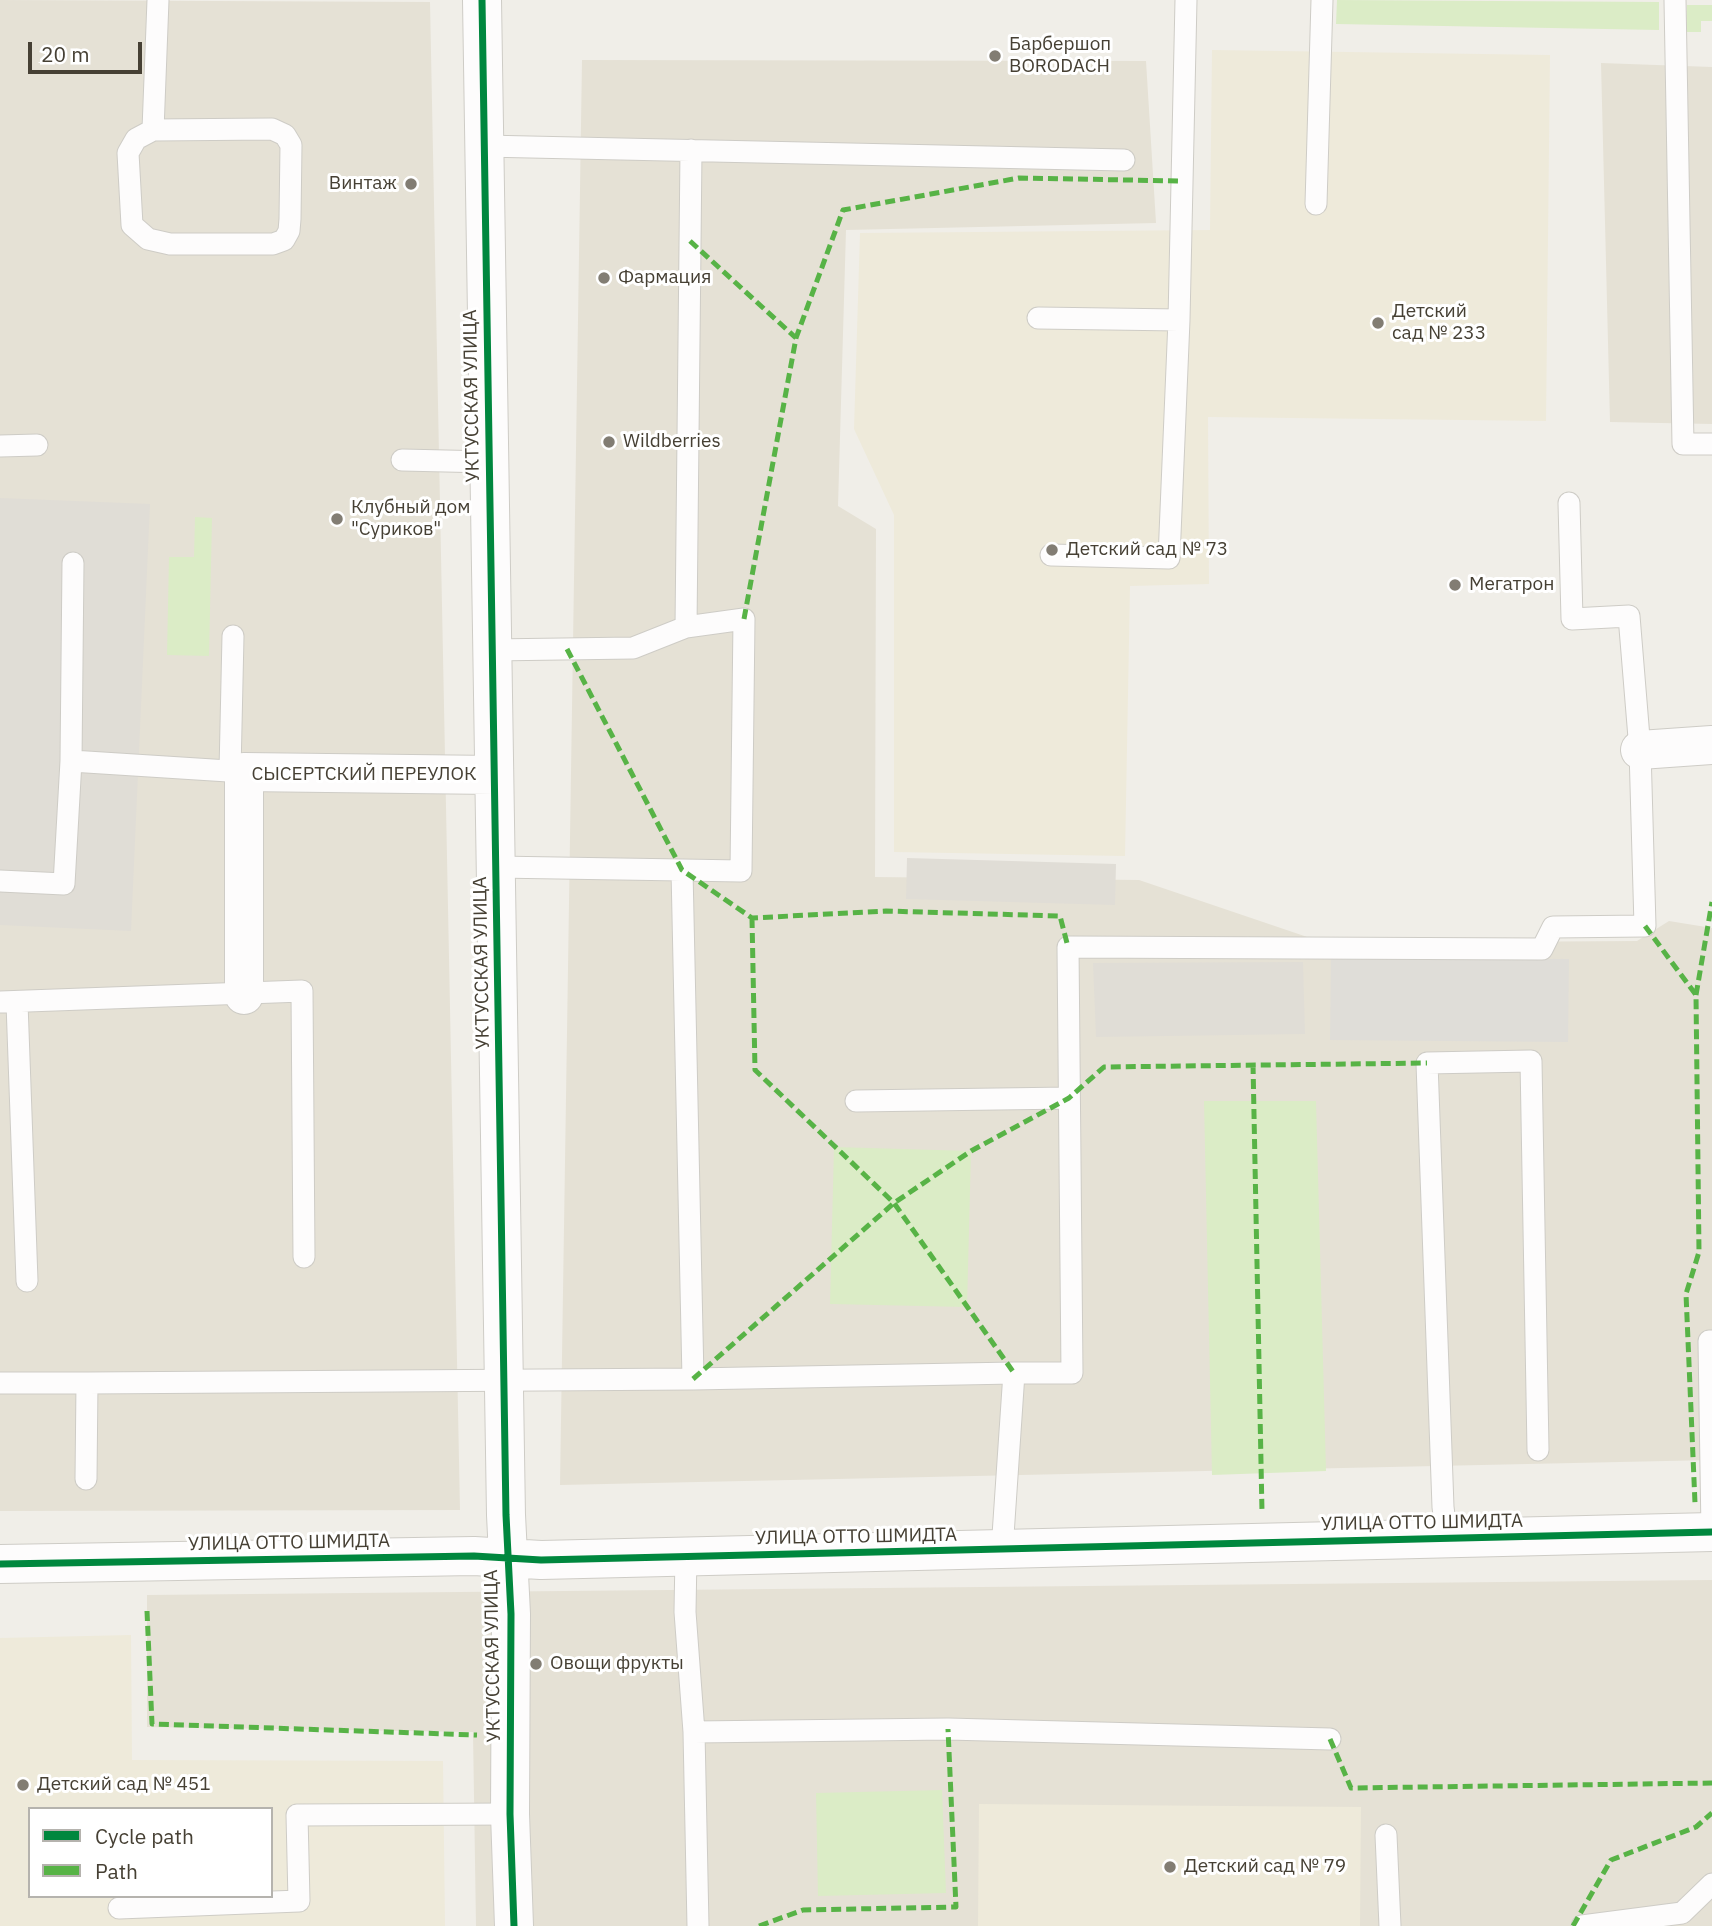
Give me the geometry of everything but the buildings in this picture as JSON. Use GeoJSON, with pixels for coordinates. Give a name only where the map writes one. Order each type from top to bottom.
{"type":"FeatureCollection","features":[{"type":"Feature","properties":{"kind":"street","name":"УКТУССКАЯ УЛИЦА"},"geometry":{"type":"LineString","coordinates":[[482,0],[507,1558],[511,1615],[510,1815],[514,1926]]}},
{"type":"Feature","properties":{"kind":"street"},"geometry":{"type":"LineString","coordinates":[[1640,750],[1712,745]]}},
{"type":"Feature","properties":{"kind":"street","name":"СЫСЕРТСКИЙ ПЕРЕУЛОК"},"geometry":{"type":"LineString","coordinates":[[244,995],[237,771],[494,775]]}},
{"type":"Feature","properties":{"kind":"street","name":"УЛИЦА ОТТО ШМИДТА"},"geometry":{"type":"LineString","coordinates":[[0,1564],[474,1556],[541,1560],[1712,1532]]}},
{"type":"Feature","properties":{"kind":"lane"},"geometry":{"type":"LineString","coordinates":[[153,130],[158,0]]}},
{"type":"Feature","properties":{"kind":"lane"},"geometry":{"type":"LineString","coordinates":[[1051,555],[1169,558],[1179,320],[1186,0]]}},
{"type":"Feature","properties":{"kind":"lane"},"geometry":{"type":"LineString","coordinates":[[1316,204],[1322,0]]}},
{"type":"Feature","properties":{"kind":"lane"},"geometry":{"type":"LineString","coordinates":[[1675,0],[1683,444],[1712,444]]}},
{"type":"Feature","properties":{"kind":"lane"},"geometry":{"type":"LineString","coordinates":[[153,130],[272,130],[285,135],[292,145],[289,232],[284,240],[273,244],[170,244],[148,239],[132,225],[128,153],[136,139],[153,130]]}},
{"type":"Feature","properties":{"kind":"lane"},"geometry":{"type":"LineString","coordinates":[[484,146],[1124,160]]}},
{"type":"Feature","properties":{"kind":"lane"},"geometry":{"type":"LineString","coordinates":[[686,627],[691,149]]}},
{"type":"Feature","properties":{"kind":"lane"},"geometry":{"type":"LineString","coordinates":[[1038,318],[1179,320]]}},
{"type":"Feature","properties":{"kind":"lane"},"geometry":{"type":"LineString","coordinates":[[0,446],[37,445]]}},
{"type":"Feature","properties":{"kind":"lane"},"geometry":{"type":"LineString","coordinates":[[402,460],[489,462]]}},
{"type":"Feature","properties":{"kind":"lane"},"geometry":{"type":"LineString","coordinates":[[0,1383],[693,1379],[1073,1373],[1068,947],[1542,949],[1553,927],[1646,926],[1640,750],[1629,616],[1572,618],[1569,503]]}},
{"type":"Feature","properties":{"kind":"lane"},"geometry":{"type":"LineString","coordinates":[[0,881],[64,884],[71,761],[73,563]]}},
{"type":"Feature","properties":{"kind":"lane"},"geometry":{"type":"LineString","coordinates":[[492,650],[633,648],[686,627],[744,619],[741,871],[496,867]]}},
{"type":"Feature","properties":{"kind":"lane"},"geometry":{"type":"LineString","coordinates":[[71,761],[237,771],[233,636]]}},
{"type":"Feature","properties":{"kind":"lane"},"geometry":{"type":"LineString","coordinates":[[682,870],[693,1379]]}},
{"type":"Feature","properties":{"kind":"lane"},"geometry":{"type":"LineString","coordinates":[[27,1281],[9,1003],[302,991],[304,1257]]}},
{"type":"Feature","properties":{"kind":"lane"},"geometry":{"type":"LineString","coordinates":[[1447,1538],[1443,1507],[1427,1063],[1531,1061],[1538,1450]]}},
{"type":"Feature","properties":{"kind":"lane"},"geometry":{"type":"LineString","coordinates":[[856,1101],[1069,1098]]}},
{"type":"Feature","properties":{"kind":"lane"},"geometry":{"type":"LineString","coordinates":[[1712,1341],[1709,1341],[1712,1532]]}},
{"type":"Feature","properties":{"kind":"lane"},"geometry":{"type":"LineString","coordinates":[[1002,1550],[1014,1373]]}},
{"type":"Feature","properties":{"kind":"lane"},"geometry":{"type":"LineString","coordinates":[[86,1479],[87,1384]]}},
{"type":"Feature","properties":{"kind":"lane"},"geometry":{"type":"LineString","coordinates":[[687,1555],[685,1612],[694,1732],[698,1926]]}},
{"type":"Feature","properties":{"kind":"lane"},"geometry":{"type":"LineString","coordinates":[[694,1732],[948,1729],[1330,1739]]}},
{"type":"Feature","properties":{"kind":"lane"},"geometry":{"type":"LineString","coordinates":[[119,1908],[299,1901],[297,1815],[510,1815]]}},
{"type":"Feature","properties":{"kind":"lane"},"geometry":{"type":"LineString","coordinates":[[1386,1835],[1390,1926]]}},
{"type":"Feature","properties":{"kind":"lane"},"geometry":{"type":"LineString","coordinates":[[1582,1926],[1682,1913],[1712,1884]]}},
{"type":"Feature","properties":{"kind":"shaded area"},"geometry":{"type":"Polygon","coordinates":[[[0,0],[430,2],[460,1510],[0,1511],[0,0]]]}},
{"type":"Feature","properties":{"kind":"shaded area"},"geometry":{"type":"Polygon","coordinates":[[[1212,50],[1550,55],[1546,421],[1208,417],[1209,584],[1130,586],[1125,856],[894,852],[894,515],[854,429],[860,233],[1210,230],[1212,50]]]}},
{"type":"Feature","properties":{"kind":"shaded area"},"geometry":{"type":"Polygon","coordinates":[[[582,60],[1146,61],[1156,223],[846,230],[838,506],[876,529],[875,877],[1139,880],[1325,943],[1637,941],[1669,921],[1712,928],[1712,1460],[560,1485],[582,60]]]}},
{"type":"Feature","properties":{"kind":"shaded area"},"geometry":{"type":"Polygon","coordinates":[[[1601,63],[1712,67],[1712,424],[1610,422],[1601,63]]]}},
{"type":"Feature","properties":{"kind":"shaded area"},"geometry":{"type":"Polygon","coordinates":[[[0,498],[150,504],[131,931],[0,925],[0,498]]]}},
{"type":"Feature","properties":{"kind":"shaded area"},"geometry":{"type":"Polygon","coordinates":[[[907,858],[1116,864],[1115,905],[906,899],[907,858]]]}},
{"type":"Feature","properties":{"kind":"shaded area"},"geometry":{"type":"Polygon","coordinates":[[[1331,958],[1569,959],[1568,1042],[1330,1040],[1331,958]]]}},
{"type":"Feature","properties":{"kind":"shaded area"},"geometry":{"type":"Polygon","coordinates":[[[1303,962],[1305,1034],[1096,1037],[1093,963],[1303,962]]]}},
{"type":"Feature","properties":{"kind":"shaded area"},"geometry":{"type":"Polygon","coordinates":[[[1712,1580],[1712,1926],[476,1926],[473,1732],[147,1727],[147,1595],[1712,1580]]]}},
{"type":"Feature","properties":{"kind":"shaded area"},"geometry":{"type":"Polygon","coordinates":[[[131,1635],[132,1760],[443,1761],[445,1926],[0,1926],[0,1638],[131,1635]]]}},
{"type":"Feature","properties":{"kind":"shaded area","name":"Детский сад № 79"},"geometry":{"type":"Polygon","coordinates":[[[979,1804],[1361,1807],[1360,1926],[978,1926],[979,1804]]]}},
{"type":"Feature","properties":{"kind":"green space"},"geometry":{"type":"Polygon","coordinates":[[[1337,0],[1659,2],[1659,30],[1336,24],[1337,0]]]}},
{"type":"Feature","properties":{"kind":"green space"},"geometry":{"type":"Polygon","coordinates":[[[1687,5],[1712,5],[1712,21],[1701,21],[1701,32],[1686,32],[1687,5]]]}},
{"type":"Feature","properties":{"kind":"green space"},"geometry":{"type":"Polygon","coordinates":[[[195,517],[212,518],[209,656],[167,655],[169,557],[194,557],[195,517]]]}},
{"type":"Feature","properties":{"kind":"green space"},"geometry":{"type":"Polygon","coordinates":[[[1204,1101],[1316,1101],[1326,1471],[1212,1475],[1204,1101]]]}},
{"type":"Feature","properties":{"kind":"green space"},"geometry":{"type":"Polygon","coordinates":[[[834,1147],[971,1151],[967,1307],[830,1304],[834,1147]]]}},
{"type":"Feature","properties":{"kind":"green space"},"geometry":{"type":"Polygon","coordinates":[[[942,1790],[946,1893],[818,1896],[816,1793],[942,1790]]]}},
{"type":"Feature","properties":{"kind":"marked path"},"geometry":{"type":"LineString","coordinates":[[744,619],[796,338],[843,210],[1019,178],[1181,181]]}},
{"type":"Feature","properties":{"kind":"marked path"},"geometry":{"type":"LineString","coordinates":[[690,241],[796,338]]}},
{"type":"Feature","properties":{"kind":"marked path"},"geometry":{"type":"LineString","coordinates":[[567,649],[682,870],[752,918],[886,911],[1060,916],[1068,947]]}},
{"type":"Feature","properties":{"kind":"marked path"},"geometry":{"type":"LineString","coordinates":[[1696,995],[1712,902]]}},
{"type":"Feature","properties":{"kind":"marked path"},"geometry":{"type":"LineString","coordinates":[[752,918],[755,1070],[894,1203],[1014,1373]]}},
{"type":"Feature","properties":{"kind":"marked path"},"geometry":{"type":"LineString","coordinates":[[1645,926],[1696,995],[1699,1252],[1686,1294],[1695,1503]]}},
{"type":"Feature","properties":{"kind":"marked path"},"geometry":{"type":"LineString","coordinates":[[693,1379],[894,1203],[971,1151],[1069,1098],[1104,1067],[1427,1063]]}},
{"type":"Feature","properties":{"kind":"marked path"},"geometry":{"type":"LineString","coordinates":[[1253,1064],[1262,1512]]}},
{"type":"Feature","properties":{"kind":"marked path"},"geometry":{"type":"LineString","coordinates":[[147,1611],[152,1724],[477,1735]]}},
{"type":"Feature","properties":{"kind":"marked path"},"geometry":{"type":"LineString","coordinates":[[759,1926],[803,1910],[956,1907],[948,1729]]}},
{"type":"Feature","properties":{"kind":"marked path"},"geometry":{"type":"LineString","coordinates":[[1330,1739],[1351,1788],[1712,1783]]}},
{"type":"Feature","properties":{"kind":"marked path"},"geometry":{"type":"LineString","coordinates":[[1573,1926],[1611,1860],[1696,1827],[1712,1813]]}},
{"type":"Feature","properties":{"kind":"cycle path"},"geometry":{"type":"LineString","coordinates":[[482,0],[506,1515],[511,1614],[510,1814],[514,1926]]}},
{"type":"Feature","properties":{"kind":"cycle path"},"geometry":{"type":"LineString","coordinates":[[0,1564],[474,1556],[541,1560],[1712,1532]]}},
{"type":"Feature","properties":{"kind":"place","name":"Барбершоп BORODACH"},"geometry":{"type":"Point","coordinates":[995,56]}},
{"type":"Feature","properties":{"kind":"place","name":"Винтаж"},"geometry":{"type":"Point","coordinates":[411,184]}},
{"type":"Feature","properties":{"kind":"place","name":"Фармация"},"geometry":{"type":"Point","coordinates":[604,278]}},
{"type":"Feature","properties":{"kind":"place","name":"Детский сад № 233"},"geometry":{"type":"Point","coordinates":[1378,323]}},
{"type":"Feature","properties":{"kind":"place","name":"Wildberries"},"geometry":{"type":"Point","coordinates":[609,442]}},
{"type":"Feature","properties":{"kind":"place","name":"Клубный дом \"Суриков\""},"geometry":{"type":"Point","coordinates":[337,519]}},
{"type":"Feature","properties":{"kind":"place","name":"Детский сад № 73"},"geometry":{"type":"Point","coordinates":[1052,550]}},
{"type":"Feature","properties":{"kind":"place","name":"Мегатрон"},"geometry":{"type":"Point","coordinates":[1455,585]}},
{"type":"Feature","properties":{"kind":"place","name":"Овощи фрукты"},"geometry":{"type":"Point","coordinates":[536,1664]}},
{"type":"Feature","properties":{"kind":"place","name":"Детский сад № 451"},"geometry":{"type":"Point","coordinates":[23,1785]}},
{"type":"Feature","properties":{"kind":"place","name":"Детский сад № 79"},"geometry":{"type":"Point","coordinates":[1170,1867]}}]}
